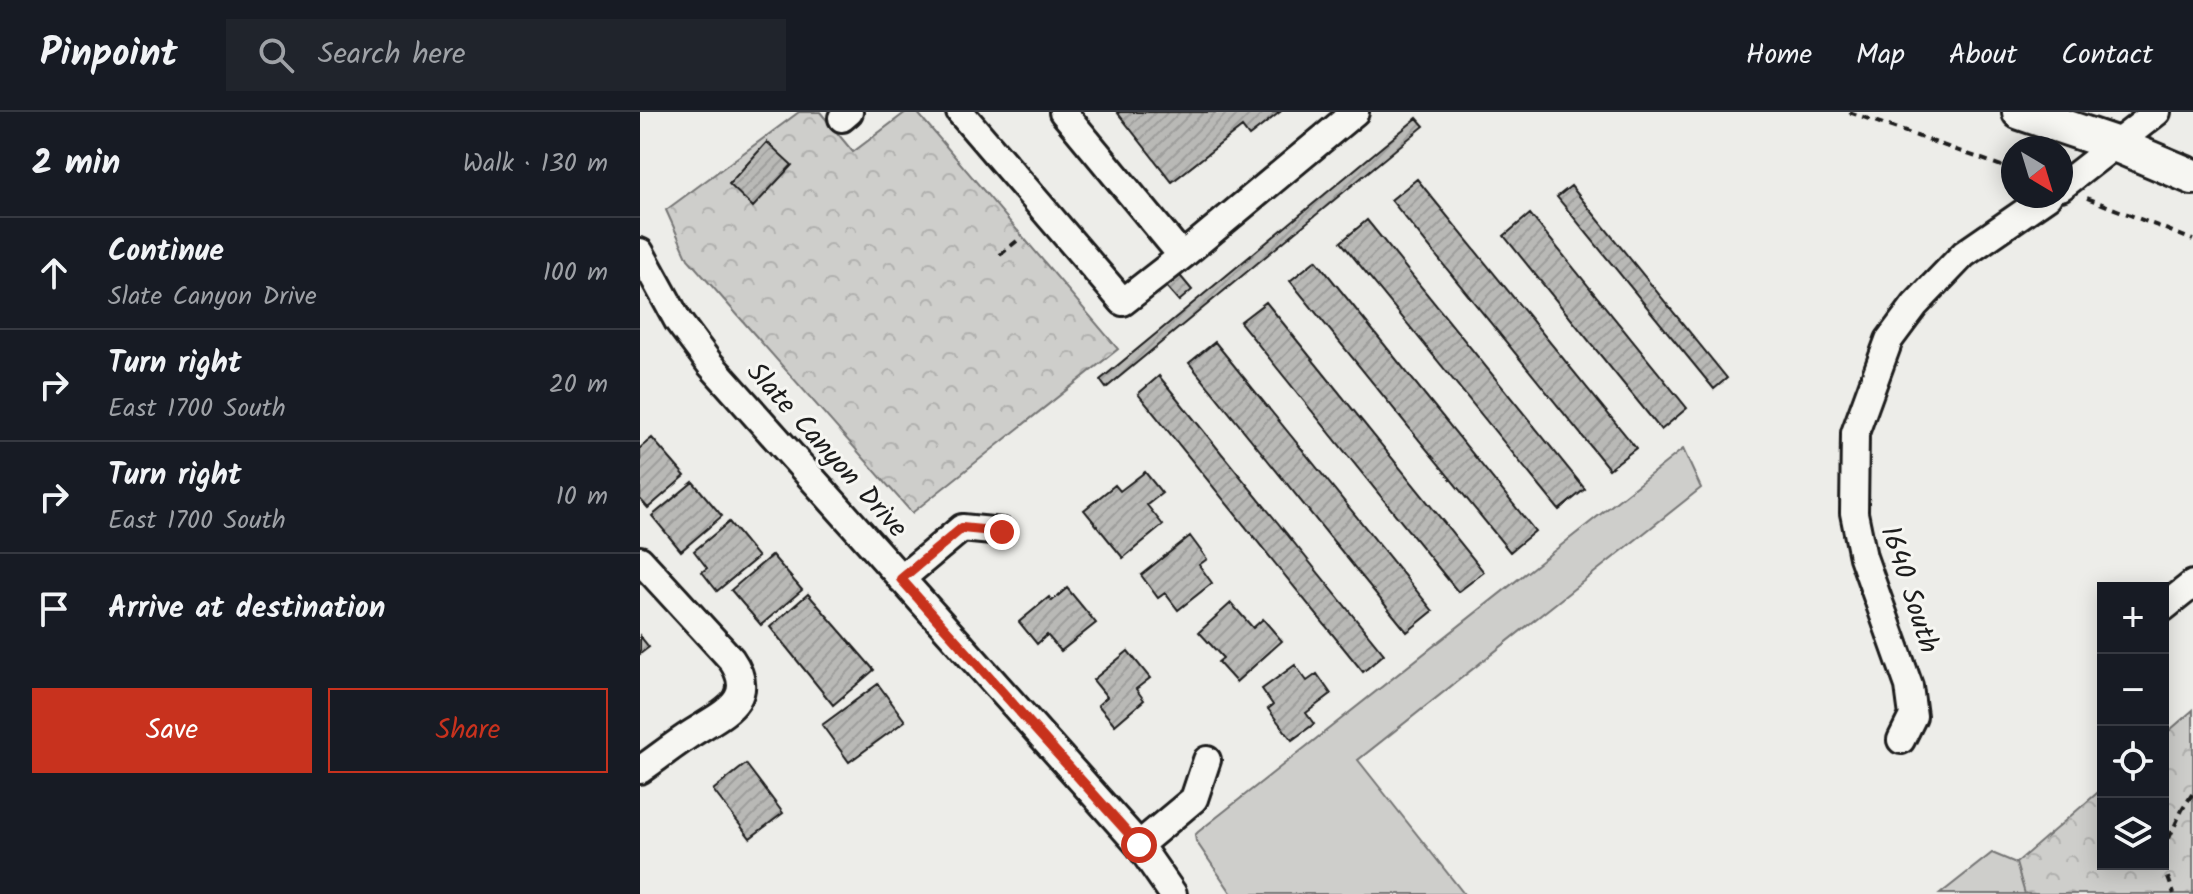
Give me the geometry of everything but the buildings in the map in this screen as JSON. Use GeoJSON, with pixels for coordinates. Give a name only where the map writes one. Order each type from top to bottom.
{"type":"FeatureCollection","features":[{"type":"Feature","properties":{"kind":"main road"},"geometry":{"type":"LineString","coordinates":[[2020,112],[2115,144],[2193,177]]}},
{"type":"Feature","properties":{"kind":"street"},"geometry":{"type":"LineString","coordinates":[[960,112],[1123,302],[1355,112]]}},
{"type":"Feature","properties":{"kind":"street"},"geometry":{"type":"LineString","coordinates":[[1063,112],[1182,256]]}},
{"type":"Feature","properties":{"kind":"street"},"geometry":{"type":"LineString","coordinates":[[2073,185],[2115,144],[2157,112]]}},
{"type":"Feature","properties":{"kind":"street","name":"1640 South"},"geometry":{"type":"LineString","coordinates":[[1901,740],[1913,716],[1909,686],[1863,557],[1854,513],[1855,433],[1889,340],[1915,305],[1964,254],[2031,208]]}},
{"type":"Feature","properties":{"kind":"street","name":"Slate Canyon Drive"},"geometry":{"type":"LineString","coordinates":[[640,252],[678,321],[710,364],[1139,845],[1173,894]]}},
{"type":"Feature","properties":{"kind":"street"},"geometry":{"type":"LineString","coordinates":[[901,579],[962,528],[1002,532]]}},
{"type":"Feature","properties":{"kind":"street"},"geometry":{"type":"LineString","coordinates":[[640,560],[731,659],[742,685],[722,717],[698,729],[640,770]]}},
{"type":"Feature","properties":{"kind":"street"},"geometry":{"type":"LineString","coordinates":[[2169,603],[2193,584]]}},
{"type":"Feature","properties":{"kind":"street"},"geometry":{"type":"LineString","coordinates":[[1139,845],[1194,799],[1207,760]]}},
{"type":"Feature","properties":{"kind":"path"},"geometry":{"type":"LineString","coordinates":[[1849,112],[2001,166]]}},
{"type":"Feature","properties":{"kind":"path"},"geometry":{"type":"LineString","coordinates":[[2073,192],[2193,240]]}},
{"type":"Feature","properties":{"kind":"path"},"geometry":{"type":"LineString","coordinates":[[1000,255],[1018,240]]}},
{"type":"Feature","properties":{"kind":"path"},"geometry":{"type":"LineString","coordinates":[[2169,838],[2193,793]]}},
{"type":"Feature","properties":{"kind":"path"},"geometry":{"type":"LineString","coordinates":[[2165,870],[2174,894]]}},
{"type":"Feature","properties":{"kind":"green space"},"geometry":{"type":"Polygon","coordinates":[[[799,112],[820,112],[853,152],[906,112],[917,112],[1118,349],[912,513],[688,259],[666,210],[799,112]]]}},
{"type":"Feature","properties":{"kind":"green space"},"geometry":{"type":"Polygon","coordinates":[[[1683,449],[1701,488],[1358,760],[1464,894],[1232,894],[1196,841],[1198,832],[1683,449]]]}},
{"type":"Feature","properties":{"kind":"green space"},"geometry":{"type":"Polygon","coordinates":[[[2193,710],[2193,894],[2025,894],[2016,863],[2097,793],[2097,870],[2169,870],[2169,731],[2193,710]]]}},
{"type":"Feature","properties":{"kind":"green space"},"geometry":{"type":"Polygon","coordinates":[[[1992,853],[2033,870],[2039,894],[1940,894],[1992,853]]]}},
{"type":"Feature","properties":{"kind":"route"},"geometry":{"type":"LineString","coordinates":[[1002,532],[962,528],[901,579],[1139,845]]}}]}
